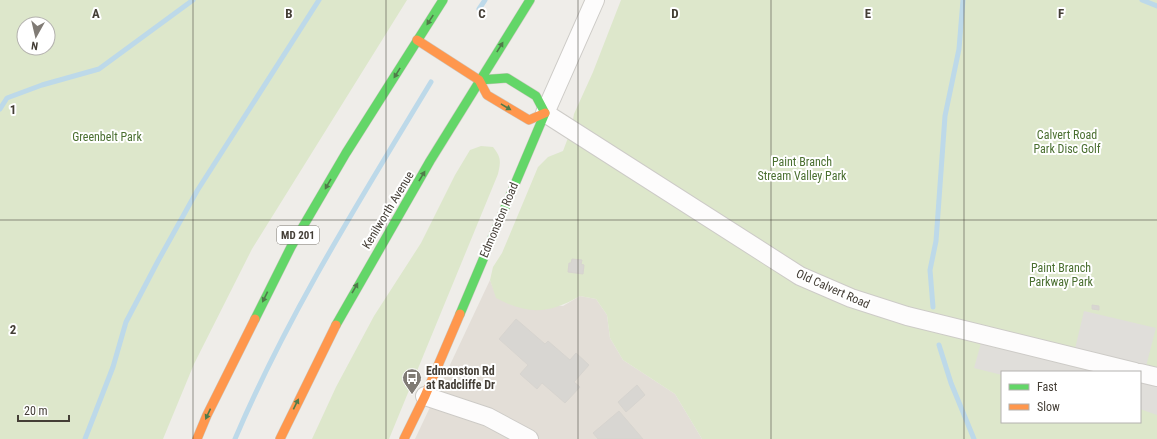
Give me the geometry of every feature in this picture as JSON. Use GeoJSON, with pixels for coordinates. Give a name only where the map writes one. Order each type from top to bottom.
{"type":"FeatureCollection","features":[{"type":"Feature","properties":{"kind":"main road","name":"MD 201"},"geometry":{"type":"LineString","coordinates":[[197,439],[207,415],[291,247],[346,153],[443,0]]}},
{"type":"Feature","properties":{"kind":"main road","name":"Kenilworth Avenue"},"geometry":{"type":"LineString","coordinates":[[280,439],[353,292],[479,80],[530,0]]}},
{"type":"Feature","properties":{"kind":"main road"},"geometry":{"type":"LineString","coordinates":[[417,40],[479,80],[487,95],[529,120],[545,113]]}},
{"type":"Feature","properties":{"kind":"main road","name":"Old Calvert Road"},"geometry":{"type":"LineString","coordinates":[[479,80],[507,78],[536,96],[545,113]]}},
{"type":"Feature","properties":{"kind":"main road","name":"Edmonston Road"},"geometry":{"type":"LineString","coordinates":[[404,439],[412,418],[425,396],[545,113]]}},
{"type":"Feature","properties":{"kind":"street","name":"Edmonston Road"},"geometry":{"type":"LineString","coordinates":[[545,113],[595,0]]}},
{"type":"Feature","properties":{"kind":"street","name":"Old Calvert Road"},"geometry":{"type":"LineString","coordinates":[[545,113],[756,249],[800,276],[824,287],[876,308],[1131,371]]}},
{"type":"Feature","properties":{"kind":"street"},"geometry":{"type":"LineString","coordinates":[[1141,373],[1157,377]]}},
{"type":"Feature","properties":{"kind":"street"},"geometry":{"type":"LineString","coordinates":[[425,396],[488,417],[529,439]]}},
{"type":"Feature","properties":{"kind":"shaded area"},"geometry":{"type":"Polygon","coordinates":[[[490,280],[497,298],[563,306],[580,296],[596,299],[607,315],[610,338],[623,360],[675,394],[702,439],[415,439],[490,280]]]}},
{"type":"Feature","properties":{"kind":"shaded area"},"geometry":{"type":"Polygon","coordinates":[[[1084,311],[1156,328],[1144,374],[1157,377],[1157,415],[1141,409],[1141,371],[1001,371],[1001,375],[974,368],[983,336],[1073,357],[1084,311]]]}},
{"type":"Feature","properties":{"kind":"green space","name":"Greenbelt Park"},"geometry":{"type":"Polygon","coordinates":[[[0,0],[407,0],[252,249],[194,364],[163,439],[0,439],[0,0]]]}},
{"type":"Feature","properties":{"kind":"green space"},"geometry":{"type":"Polygon","coordinates":[[[621,0],[1157,0],[1157,439],[702,439],[675,394],[623,360],[610,338],[607,315],[596,299],[580,296],[569,302],[548,309],[528,310],[508,304],[496,298],[490,280],[493,267],[502,253],[538,167],[548,157],[563,151],[571,130],[574,114],[593,72],[621,0]]]}},
{"type":"Feature","properties":{"kind":"green space"},"geometry":{"type":"Polygon","coordinates":[[[481,146],[493,147],[498,154],[500,162],[498,174],[389,439],[312,439],[336,387],[374,316],[421,243],[455,175],[470,150],[481,146]]]}},
{"type":"Feature","properties":{"kind":"building"},"geometry":{"type":"Polygon","coordinates":[[[572,259],[582,260],[581,264],[584,265],[583,274],[568,272],[569,263],[571,263],[572,259]]]}},
{"type":"Feature","properties":{"kind":"building"},"geometry":{"type":"Polygon","coordinates":[[[1092,305],[1099,306],[1099,310],[1092,309],[1092,305]]]}},
{"type":"Feature","properties":{"kind":"building"},"geometry":{"type":"Polygon","coordinates":[[[516,319],[545,344],[548,341],[570,360],[576,353],[589,365],[574,382],[580,387],[565,403],[542,383],[537,389],[520,374],[528,365],[499,339],[516,319]]]}},
{"type":"Feature","properties":{"kind":"building"},"geometry":{"type":"Polygon","coordinates":[[[637,385],[645,395],[626,412],[618,402],[637,385]]]}},
{"type":"Feature","properties":{"kind":"building"},"geometry":{"type":"Polygon","coordinates":[[[619,411],[643,439],[598,439],[593,433],[619,411]]]}},
{"type":"Feature","properties":{"kind":"waterway"},"geometry":{"type":"LineString","coordinates":[[0,109],[7,98],[42,85],[99,69],[193,0]]}},
{"type":"Feature","properties":{"kind":"waterway"},"geometry":{"type":"LineString","coordinates":[[85,439],[113,367],[126,322],[158,261],[197,191],[319,0]]}},
{"type":"Feature","properties":{"kind":"waterway"},"geometry":{"type":"LineString","coordinates":[[479,9],[485,0]]}},
{"type":"Feature","properties":{"kind":"waterway"},"geometry":{"type":"LineString","coordinates":[[933,307],[930,270],[936,241],[945,116],[959,49],[963,0]]}},
{"type":"Feature","properties":{"kind":"waterway"},"geometry":{"type":"LineString","coordinates":[[1142,0],[1157,6]]}},
{"type":"Feature","properties":{"kind":"waterway"},"geometry":{"type":"LineString","coordinates":[[235,439],[278,347],[302,302],[352,213],[431,82]]}},
{"type":"Feature","properties":{"kind":"waterway"},"geometry":{"type":"LineString","coordinates":[[939,345],[951,383],[974,439]]}},
{"type":"Feature","properties":{"kind":"traffic: fast"},"geometry":{"type":"LineString","coordinates":[[255,319],[291,247],[346,153],[443,0]]}},
{"type":"Feature","properties":{"kind":"traffic: fast"},"geometry":{"type":"LineString","coordinates":[[336,325],[430,161],[530,0]]}},
{"type":"Feature","properties":{"kind":"traffic: fast"},"geometry":{"type":"LineString","coordinates":[[479,80],[507,78],[536,96],[545,113]]}},
{"type":"Feature","properties":{"kind":"traffic: fast"},"geometry":{"type":"LineString","coordinates":[[460,314],[545,113]]}},
{"type":"Feature","properties":{"kind":"traffic: slow"},"geometry":{"type":"LineString","coordinates":[[417,40],[479,80],[487,95],[529,120],[545,113]]}},
{"type":"Feature","properties":{"kind":"traffic: slow"},"geometry":{"type":"LineString","coordinates":[[404,439],[425,396],[460,314]]}},
{"type":"Feature","properties":{"kind":"traffic: slow"},"geometry":{"type":"LineString","coordinates":[[197,439],[207,415],[255,319]]}},
{"type":"Feature","properties":{"kind":"traffic: slow"},"geometry":{"type":"LineString","coordinates":[[280,439],[336,325]]}},
{"type":"Feature","properties":{"kind":"place","name":"Edmonston Rd at Radcliffe Dr"},"geometry":{"type":"Point","coordinates":[412,395]}},
{"type":"Feature","properties":{"kind":"park label","name":"Calvert Road Park Disc Golf"},"geometry":{"type":"Point","coordinates":[1067,142]}},
{"type":"Feature","properties":{"kind":"park label","name":"Paint Branch Stream Valley Park"},"geometry":{"type":"Point","coordinates":[802,169]}},
{"type":"Feature","properties":{"kind":"park label","name":"Paint Branch Parkway Park"},"geometry":{"type":"Point","coordinates":[1061,275]}}]}
